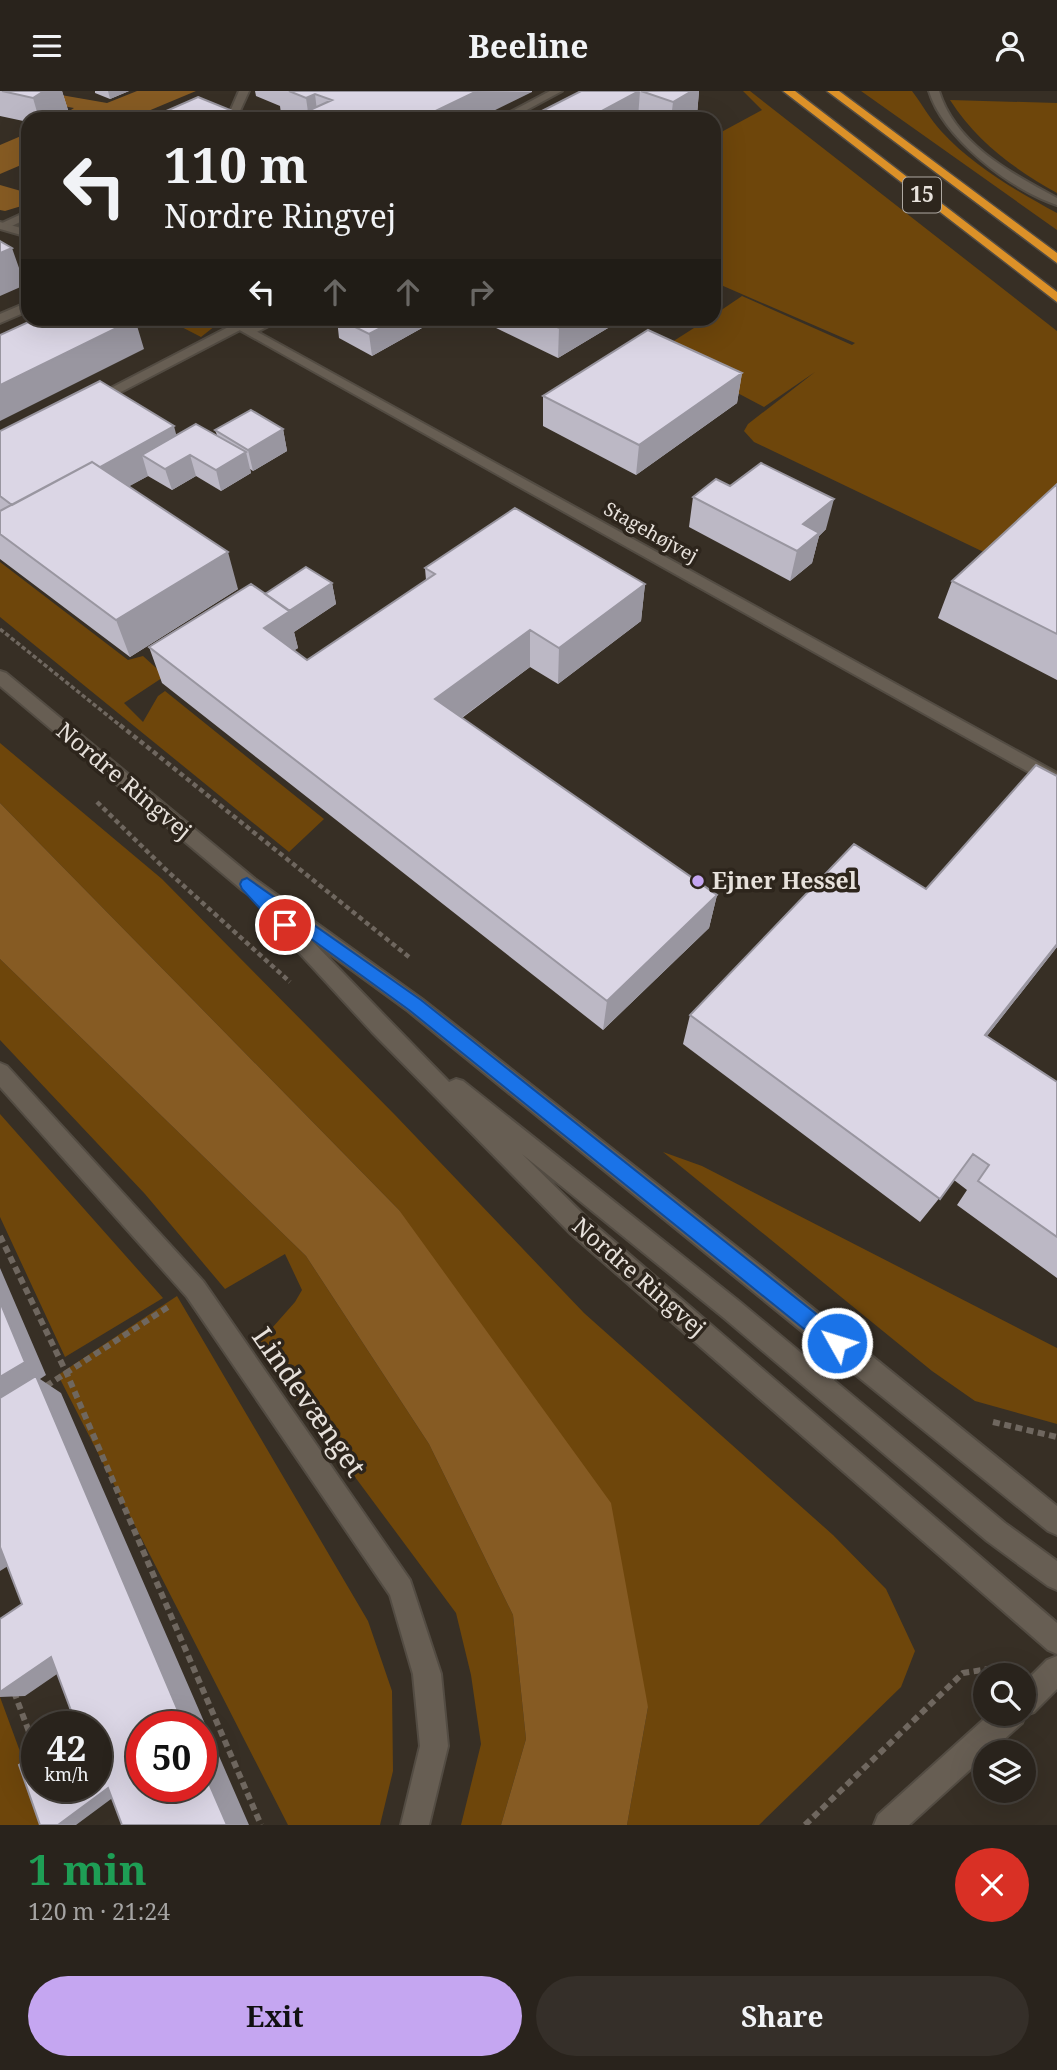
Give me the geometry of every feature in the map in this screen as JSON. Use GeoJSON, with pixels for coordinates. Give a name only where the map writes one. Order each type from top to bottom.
{"type":"FeatureCollection","features":[{"type":"Feature","properties":{"kind":"highway","name":"15"},"geometry":{"type":"LineString","coordinates":[[788,91],[1057,298]]}},
{"type":"Feature","properties":{"kind":"highway","name":"15"},"geometry":{"type":"LineString","coordinates":[[832,91],[1057,259]]}},
{"type":"Feature","properties":{"kind":"main road"},"geometry":{"type":"LineString","coordinates":[[235,112],[244,91]]}},
{"type":"Feature","properties":{"kind":"main road"},"geometry":{"type":"LineString","coordinates":[[516,112],[557,91]]}},
{"type":"Feature","properties":{"kind":"main road"},"geometry":{"type":"LineString","coordinates":[[933,91],[950,124],[979,153],[1021,183],[1057,202]]}},
{"type":"Feature","properties":{"kind":"main road"},"geometry":{"type":"LineString","coordinates":[[2,225],[21,216]]}},
{"type":"Feature","properties":{"kind":"main road"},"geometry":{"type":"LineString","coordinates":[[2,225],[21,232]]}},
{"type":"Feature","properties":{"kind":"main road"},"geometry":{"type":"LineString","coordinates":[[0,319],[21,309]]}},
{"type":"Feature","properties":{"kind":"main road"},"geometry":{"type":"LineString","coordinates":[[84,405],[236,326]]}},
{"type":"Feature","properties":{"kind":"main road","name":"Stagehøjvej"},"geometry":{"type":"LineString","coordinates":[[240,326],[1057,781]]}},
{"type":"Feature","properties":{"kind":"main road","name":"Nordre Ringvej"},"geometry":{"type":"LineString","coordinates":[[0,677],[247,884],[415,1005],[744,1266],[1057,1523]]}},
{"type":"Feature","properties":{"kind":"main road","name":"Nordre Ringvej"},"geometry":{"type":"LineString","coordinates":[[247,884],[379,1026],[579,1226],[1057,1641]]}},
{"type":"Feature","properties":{"kind":"main road"},"geometry":{"type":"LineString","coordinates":[[379,1026],[732,1310],[996,1532],[1057,1577]]}},
{"type":"Feature","properties":{"kind":"main road","name":"Lindevænget"},"geometry":{"type":"LineString","coordinates":[[0,1072],[195,1289],[401,1589],[427,1674],[434,1746],[415,1825]]}},
{"type":"Feature","properties":{"kind":"main road"},"geometry":{"type":"LineString","coordinates":[[1036,1690],[1057,1670]]}},
{"type":"Feature","properties":{"kind":"main road"},"geometry":{"type":"LineString","coordinates":[[888,1825],[998,1726]]}},
{"type":"Feature","properties":{"kind":"path"},"geometry":{"type":"LineString","coordinates":[[89,795],[165,869],[298,990]]}},
{"type":"Feature","properties":{"kind":"path"},"geometry":{"type":"LineString","coordinates":[[0,1235],[67,1374],[261,1825]]}},
{"type":"Feature","properties":{"kind":"path"},"geometry":{"type":"LineString","coordinates":[[45,1387],[195,1289]]}},
{"type":"Feature","properties":{"kind":"path"},"geometry":{"type":"LineString","coordinates":[[805,1825],[963,1673],[973,1671]]}},
{"type":"Feature","properties":{"kind":"path"},"geometry":{"type":"LineString","coordinates":[[9,1679],[21,1711]]}},
{"type":"Feature","properties":{"kind":"shaded area"},"geometry":{"type":"Polygon","coordinates":[[[0,91],[38,91],[107,103],[137,91],[196,91],[146,112],[68,112],[74,108],[0,95],[0,91]]]}},
{"type":"Feature","properties":{"kind":"shaded area"},"geometry":{"type":"Polygon","coordinates":[[[743,91],[750,91],[1057,331],[1057,504],[992,556],[754,442],[744,431],[748,424],[815,372],[764,407],[658,351],[697,326],[721,326],[721,310],[742,296],[852,345],[855,343],[721,285],[721,132],[762,110],[743,91]]]}},
{"type":"Feature","properties":{"kind":"shaded area"},"geometry":{"type":"Polygon","coordinates":[[[861,91],[912,91],[953,144],[1010,186],[1057,213],[1057,230],[861,91]]]}},
{"type":"Feature","properties":{"kind":"shaded area"},"geometry":{"type":"Polygon","coordinates":[[[950,100],[1057,103],[1057,193],[1026,174],[984,142],[950,100]]]}},
{"type":"Feature","properties":{"kind":"shaded area"},"geometry":{"type":"Polygon","coordinates":[[[21,136],[21,165],[0,174],[0,145],[21,136]]]}},
{"type":"Feature","properties":{"kind":"shaded area"},"geometry":{"type":"Polygon","coordinates":[[[0,185],[21,191],[21,206],[0,210],[0,185]]]}},
{"type":"Feature","properties":{"kind":"shaded area"},"geometry":{"type":"Polygon","coordinates":[[[180,326],[215,326],[201,337],[180,326]]]}},
{"type":"Feature","properties":{"kind":"shaded area"},"geometry":{"type":"Polygon","coordinates":[[[0,562],[128,660],[143,656],[165,676],[124,703],[143,722],[158,696],[165,691],[324,819],[289,852],[0,617],[0,562]]]}},
{"type":"Feature","properties":{"kind":"shaded area"},"geometry":{"type":"Polygon","coordinates":[[[0,743],[162,879],[396,1116],[584,1313],[833,1535],[886,1589],[915,1651],[901,1687],[759,1825],[627,1825],[648,1707],[399,1210],[0,803],[0,743]]]}},
{"type":"Feature","properties":{"kind":"shaded area"},"geometry":{"type":"Polygon","coordinates":[[[0,803],[399,1210],[611,1503],[648,1707],[627,1825],[501,1825],[526,1739],[513,1615],[429,1444],[306,1256],[0,959],[0,803]]]}},
{"type":"Feature","properties":{"kind":"shaded area"},"geometry":{"type":"Polygon","coordinates":[[[0,959],[306,1256],[429,1444],[513,1615],[526,1739],[501,1825],[461,1825],[481,1744],[471,1675],[456,1613],[257,1345],[295,1302],[302,1290],[285,1254],[225,1289],[145,1194],[0,1040],[0,959]]]}},
{"type":"Feature","properties":{"kind":"shaded area"},"geometry":{"type":"Polygon","coordinates":[[[0,1114],[163,1298],[65,1357],[0,1217],[0,1114]]]}},
{"type":"Feature","properties":{"kind":"shaded area"},"geometry":{"type":"Polygon","coordinates":[[[663,1152],[702,1166],[1057,1348],[1057,1424],[975,1401],[932,1371],[663,1152]]]}},
{"type":"Feature","properties":{"kind":"shaded area"},"geometry":{"type":"Polygon","coordinates":[[[177,1296],[368,1621],[392,1691],[393,1771],[380,1825],[288,1825],[58,1375],[177,1296]]]}},
{"type":"Feature","properties":{"kind":"shaded area"},"geometry":{"type":"Polygon","coordinates":[[[0,1697],[21,1754],[21,1802],[39,1802],[47,1825],[0,1825],[0,1697]]]}},
{"type":"Feature","properties":{"kind":"building"},"geometry":{"type":"Polygon","coordinates":[[[2,91],[44,91],[33,98],[2,91]]]}},
{"type":"Feature","properties":{"kind":"building"},"geometry":{"type":"Polygon","coordinates":[[[289,91],[477,91],[434,112],[305,112],[332,100],[315,94],[306,98],[289,91]]]}},
{"type":"Feature","properties":{"kind":"building"},"geometry":{"type":"Polygon","coordinates":[[[581,91],[639,91],[600,112],[540,112],[581,91]]]}},
{"type":"Feature","properties":{"kind":"building"},"geometry":{"type":"Polygon","coordinates":[[[641,91],[692,91],[673,102],[641,91]]]}},
{"type":"Feature","properties":{"kind":"building"},"geometry":{"type":"Polygon","coordinates":[[[198,97],[235,112],[164,112],[198,97]]]}},
{"type":"Feature","properties":{"kind":"building"},"geometry":{"type":"Polygon","coordinates":[[[0,241],[12,248],[0,253],[0,241]]]}},
{"type":"Feature","properties":{"kind":"building"},"geometry":{"type":"Polygon","coordinates":[[[21,325],[121,326],[0,385],[0,335],[21,325]]]}},
{"type":"Feature","properties":{"kind":"building"},"geometry":{"type":"Polygon","coordinates":[[[353,326],[384,326],[369,334],[353,326]]]}},
{"type":"Feature","properties":{"kind":"building"},"geometry":{"type":"Polygon","coordinates":[[[648,330],[742,373],[639,445],[543,396],[648,330]]]}},
{"type":"Feature","properties":{"kind":"building"},"geometry":{"type":"Polygon","coordinates":[[[100,381],[174,426],[100,467],[92,462],[12,505],[0,496],[0,431],[100,381]]]}},
{"type":"Feature","properties":{"kind":"building"},"geometry":{"type":"Polygon","coordinates":[[[251,410],[283,429],[248,450],[215,430],[251,410]]]}},
{"type":"Feature","properties":{"kind":"building"},"geometry":{"type":"Polygon","coordinates":[[[196,424],[246,452],[216,470],[190,455],[165,469],[142,455],[196,424]]]}},
{"type":"Feature","properties":{"kind":"building"},"geometry":{"type":"Polygon","coordinates":[[[92,462],[228,552],[116,620],[0,534],[0,511],[92,462]]]}},
{"type":"Feature","properties":{"kind":"building"},"geometry":{"type":"Polygon","coordinates":[[[761,463],[834,499],[803,524],[819,533],[797,551],[693,497],[716,479],[730,486],[761,463]]]}},
{"type":"Feature","properties":{"kind":"building"},"geometry":{"type":"Polygon","coordinates":[[[1057,484],[1057,634],[952,581],[1057,484]]]}},
{"type":"Feature","properties":{"kind":"building"},"geometry":{"type":"Polygon","coordinates":[[[515,508],[645,584],[559,648],[530,630],[435,699],[717,895],[607,1001],[149,647],[251,584],[290,611],[264,628],[307,660],[435,574],[425,568],[515,508]]]}},
{"type":"Feature","properties":{"kind":"building"},"geometry":{"type":"Polygon","coordinates":[[[306,567],[332,583],[289,611],[265,594],[306,567]]]}},
{"type":"Feature","properties":{"kind":"building"},"geometry":{"type":"Polygon","coordinates":[[[1036,765],[1057,776],[1057,944],[985,1035],[1057,1082],[1057,1237],[978,1181],[989,1165],[973,1154],[940,1199],[690,1015],[854,844],[926,889],[1036,765]]]}},
{"type":"Feature","properties":{"kind":"building"},"geometry":{"type":"Polygon","coordinates":[[[0,1302],[25,1362],[0,1377],[0,1302]]]}},
{"type":"Feature","properties":{"kind":"building"},"geometry":{"type":"Polygon","coordinates":[[[36,1376],[178,1711],[126,1711],[126,1802],[217,1802],[227,1825],[122,1825],[112,1799],[112,1711],[71,1711],[51,1657],[0,1692],[0,1619],[22,1604],[0,1547],[0,1398],[36,1376]]]}},
{"type":"Feature","properties":{"kind":"building"},"geometry":{"type":"Polygon","coordinates":[[[32,1802],[89,1802],[58,1825],[40,1825],[32,1802]]]}},
{"type":"Feature","properties":{"kind":"place","name":"Ejner Hessel"},"geometry":{"type":"Point","coordinates":[698,881]}},
{"type":"Feature","properties":{"kind":"route"},"geometry":{"type":"LineString","coordinates":[[285,925],[247,884],[415,1005],[837,1343]]}}]}
